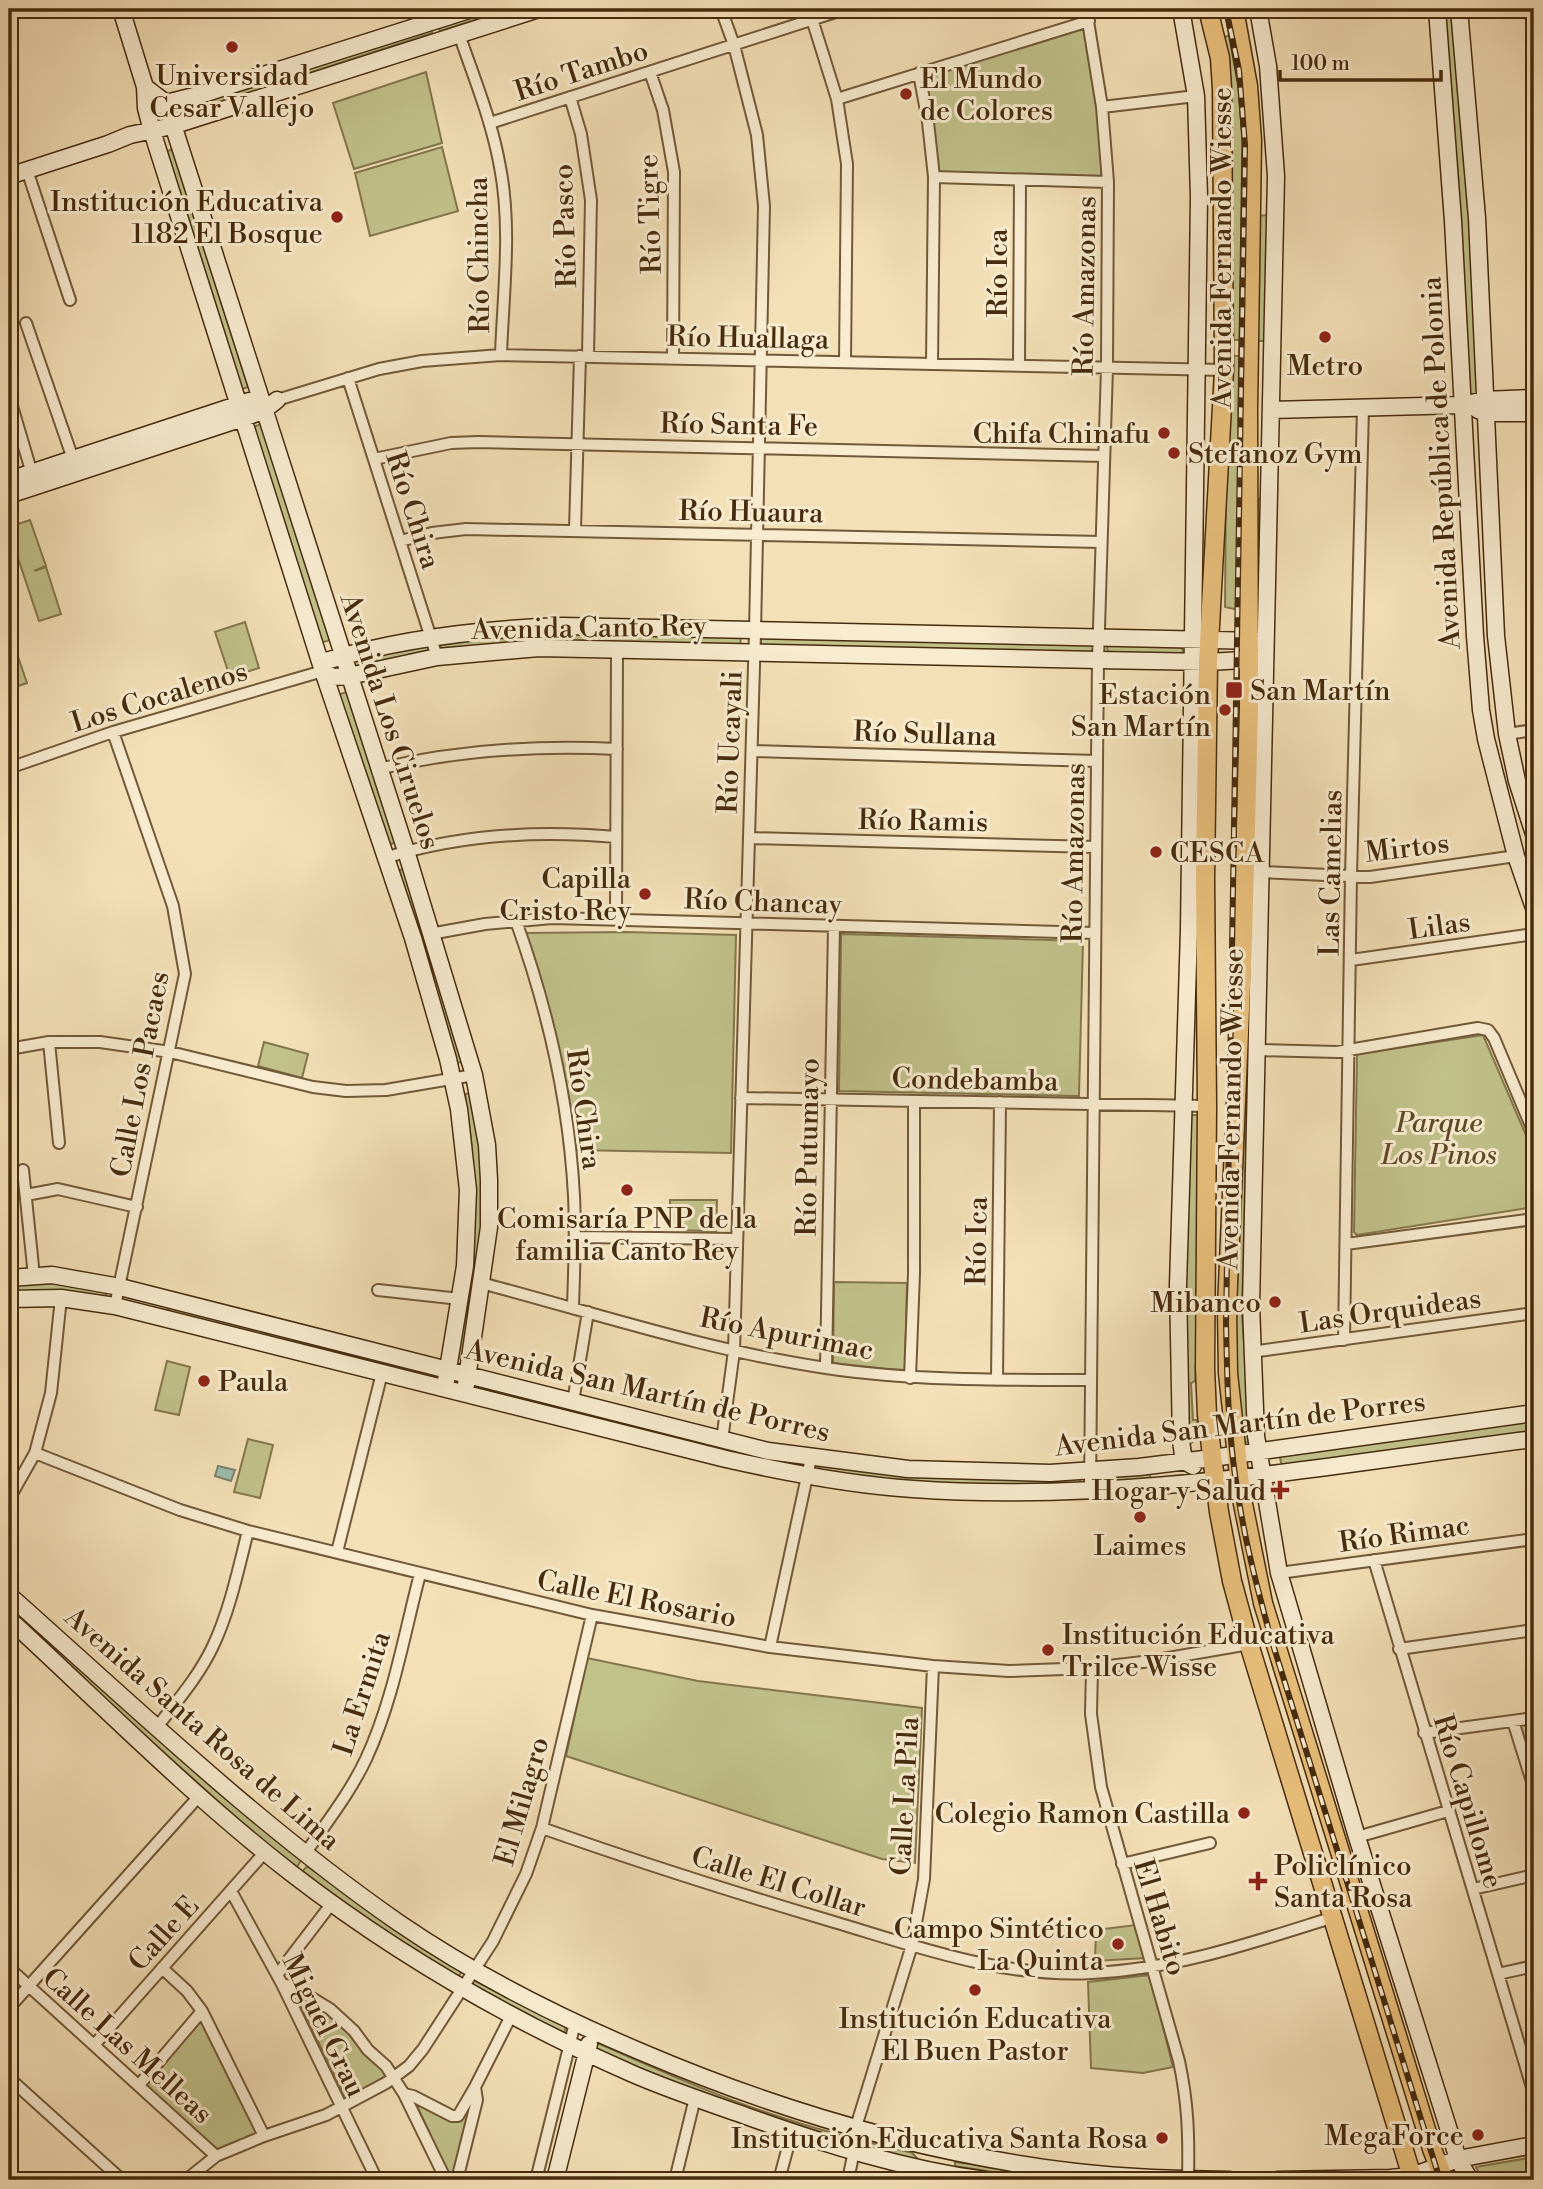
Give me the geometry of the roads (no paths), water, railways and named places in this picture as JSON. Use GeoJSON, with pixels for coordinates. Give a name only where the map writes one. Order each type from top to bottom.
{"type":"FeatureCollection","features":[{"type":"Feature","properties":{"kind":"main road","name":"Avenida Los Ciruelos"},"geometry":{"type":"LineString","coordinates":[[121,9],[145,87],[146,108],[152,131],[323,671],[413,938],[453,1079],[465,1150],[468,1228],[460,1299],[445,1389]]}},
{"type":"Feature","properties":{"kind":"main road"},"geometry":{"type":"LineString","coordinates":[[130,135],[146,108],[282,69],[472,9]]}},
{"type":"Feature","properties":{"kind":"main road"},"geometry":{"type":"LineString","coordinates":[[9,176],[130,135],[172,125],[538,9]]}},
{"type":"Feature","properties":{"kind":"main road","name":"Avenida Fernando Wiesse"},"geometry":{"type":"LineString","coordinates":[[1181,9],[1196,96],[1199,197],[1197,370],[1208,1106],[1205,1368],[1207,1415],[1232,1581],[1412,2178]]}},
{"type":"Feature","properties":{"kind":"main road","name":"Avenida Fernando Wiesse"},"geometry":{"type":"LineString","coordinates":[[1201,639],[1224,370],[1222,89],[1220,58],[1208,9]]}},
{"type":"Feature","properties":{"kind":"main road","name":"Avenida Fernando Wiesse"},"geometry":{"type":"LineString","coordinates":[[1234,9],[1247,75],[1252,140],[1262,872],[1251,1352],[1258,1451],[1279,1573],[1357,1837],[1458,2159],[1470,2180]]}},
{"type":"Feature","properties":{"kind":"main road","name":"Avenida Fernando Wiesse"},"geometry":{"type":"LineString","coordinates":[[1257,640],[1271,410],[1276,176],[1269,79],[1258,9]]}},
{"type":"Feature","properties":{"kind":"main road","name":"Avenida República de Polonia"},"geometry":{"type":"LineString","coordinates":[[1437,9],[1452,207],[1481,710],[1516,856],[1534,908]]}},
{"type":"Feature","properties":{"kind":"main road","name":"Avenida República de Polonia"},"geometry":{"type":"LineString","coordinates":[[1459,9],[1477,218],[1496,636],[1507,734],[1517,781],[1534,829]]}},
{"type":"Feature","properties":{"kind":"main road"},"geometry":{"type":"LineString","coordinates":[[282,69],[288,89]]}},
{"type":"Feature","properties":{"kind":"main road"},"geometry":{"type":"LineString","coordinates":[[145,87],[166,103]]}},
{"type":"Feature","properties":{"kind":"main road","name":"Avenida Los Ciruelos"},"geometry":{"type":"LineString","coordinates":[[166,103],[406,851],[474,1075],[484,1122],[489,1180],[488,1227],[465,1394]]}},
{"type":"Feature","properties":{"kind":"main road"},"geometry":{"type":"LineString","coordinates":[[1485,407],[1534,398]]}},
{"type":"Feature","properties":{"kind":"main road"},"geometry":{"type":"LineString","coordinates":[[9,480],[34,479],[277,400]]}},
{"type":"Feature","properties":{"kind":"main road"},"geometry":{"type":"LineString","coordinates":[[1271,410],[1462,405],[1534,413]]}},
{"type":"Feature","properties":{"kind":"main road"},"geometry":{"type":"LineString","coordinates":[[9,495],[73,459],[241,411]]}},
{"type":"Feature","properties":{"kind":"main road","name":"Avenida Canto Rey"},"geometry":{"type":"LineString","coordinates":[[1257,640],[1098,639],[562,626],[432,638],[326,662],[323,671],[332,677],[349,676],[438,657],[539,648],[1201,662],[1257,659]]}},
{"type":"Feature","properties":{"kind":"main road","name":"Avenida Fernando Wiesse"},"geometry":{"type":"LineString","coordinates":[[1257,659],[1247,823],[1227,1308],[1228,1373],[1236,1454],[1248,1534],[1264,1603],[1440,2173]]}},
{"type":"Feature","properties":{"kind":"main road","name":"Avenida Fernando Wiesse"},"geometry":{"type":"LineString","coordinates":[[1184,1461],[1180,1421],[1178,1285],[1201,662]]}},
{"type":"Feature","properties":{"kind":"main road","name":"Avenida San Martín de Porres"},"geometry":{"type":"LineString","coordinates":[[9,1278],[62,1276],[120,1287],[722,1440],[811,1458],[872,1466],[1050,1473],[1212,1458],[1534,1413]]}},
{"type":"Feature","properties":{"kind":"main road","name":"Avenida San Martín de Porres"},"geometry":{"type":"LineString","coordinates":[[9,1299],[61,1298],[115,1306],[726,1460],[807,1476],[915,1489],[1003,1492],[1090,1490],[1216,1481],[1534,1439]]}},
{"type":"Feature","properties":{"kind":"main road"},"geometry":{"type":"LineString","coordinates":[[162,1318],[166,1299]]}},
{"type":"Feature","properties":{"kind":"main road"},"geometry":{"type":"LineString","coordinates":[[258,1342],[263,1324]]}},
{"type":"Feature","properties":{"kind":"main road"},"geometry":{"type":"LineString","coordinates":[[1184,1461],[1216,1481]]}},
{"type":"Feature","properties":{"kind":"main road"},"geometry":{"type":"LineString","coordinates":[[1160,1464],[1162,1485]]}},
{"type":"Feature","properties":{"kind":"main road","name":"Avenida Santa Rosa de Lima"},"geometry":{"type":"LineString","coordinates":[[9,1595],[224,1788],[304,1854],[401,1924],[475,1971],[575,2023],[680,2069],[855,2130],[1079,2173],[1230,2180]]}},
{"type":"Feature","properties":{"kind":"main road","name":"Avenida Santa Rosa de Lima"},"geometry":{"type":"LineString","coordinates":[[9,1619],[265,1852],[332,1903],[412,1958],[464,1988],[634,2075],[695,2098],[924,2175],[982,2180]]}},
{"type":"Feature","properties":{"kind":"main road"},"geometry":{"type":"LineString","coordinates":[[555,2180],[592,2031]]}},
{"type":"Feature","properties":{"kind":"main road"},"geometry":{"type":"LineString","coordinates":[[1277,2180],[1412,2178],[1440,2173],[1458,2159],[1534,2145]]}},
{"type":"Feature","properties":{"kind":"main road"},"geometry":{"type":"LineString","coordinates":[[924,2175],[931,2146]]}},
{"type":"Feature","properties":{"kind":"main road"},"geometry":{"type":"LineString","coordinates":[[946,2177],[952,2150]]}},
{"type":"Feature","properties":{"kind":"street","name":"Río Ucayali"},"geometry":{"type":"LineString","coordinates":[[721,9],[734,45],[757,135],[764,205],[752,751],[734,1351],[722,1440]]}},
{"type":"Feature","properties":{"kind":"street","name":"Río Tambo"},"geometry":{"type":"LineString","coordinates":[[490,123],[845,9]]}},
{"type":"Feature","properties":{"kind":"street","name":"Río Amazonas"},"geometry":{"type":"LineString","coordinates":[[1086,9],[1102,107],[1108,182],[1107,368],[1098,639],[1090,1490]]}},
{"type":"Feature","properties":{"kind":"street"},"geometry":{"type":"LineString","coordinates":[[812,19],[837,99],[845,136],[848,177],[845,362]]}},
{"type":"Feature","properties":{"kind":"street"},"geometry":{"type":"LineString","coordinates":[[837,99],[1089,21]]}},
{"type":"Feature","properties":{"kind":"street","name":"Río Chincha"},"geometry":{"type":"LineString","coordinates":[[459,34],[490,123],[501,169],[505,204],[502,355]]}},
{"type":"Feature","properties":{"kind":"street","name":"Río Tigre"},"geometry":{"type":"LineString","coordinates":[[650,72],[663,110],[674,172],[673,359]]}},
{"type":"Feature","properties":{"kind":"street"},"geometry":{"type":"LineString","coordinates":[[919,73],[934,177],[932,364]]}},
{"type":"Feature","properties":{"kind":"street"},"geometry":{"type":"LineString","coordinates":[[1102,107],[1196,96]]}},
{"type":"Feature","properties":{"kind":"street","name":"Río Pasco"},"geometry":{"type":"LineString","coordinates":[[570,97],[581,134],[591,200],[575,529]]}},
{"type":"Feature","properties":{"kind":"street"},"geometry":{"type":"LineString","coordinates":[[27,170],[69,300]]}},
{"type":"Feature","properties":{"kind":"street"},"geometry":{"type":"LineString","coordinates":[[934,177],[1108,182]]}},
{"type":"Feature","properties":{"kind":"street","name":"Río Ica"},"geometry":{"type":"LineString","coordinates":[[1019,366],[1020,180]]}},
{"type":"Feature","properties":{"kind":"street"},"geometry":{"type":"LineString","coordinates":[[26,323],[73,459]]}},
{"type":"Feature","properties":{"kind":"street","name":"Río Huallaga"},"geometry":{"type":"LineString","coordinates":[[277,400],[348,377],[422,361],[502,355],[1224,370]]}},
{"type":"Feature","properties":{"kind":"street","name":"Río Chira"},"geometry":{"type":"LineString","coordinates":[[348,377],[438,657]]}},
{"type":"Feature","properties":{"kind":"street"},"geometry":{"type":"LineString","coordinates":[[9,396],[34,479]]}},
{"type":"Feature","properties":{"kind":"street","name":"Las Camelias"},"geometry":{"type":"LineString","coordinates":[[1344,1340],[1351,876],[1363,408]]}},
{"type":"Feature","properties":{"kind":"street","name":"Río Santa Fe"},"geometry":{"type":"LineString","coordinates":[[374,458],[451,443],[578,443],[1104,456]]}},
{"type":"Feature","properties":{"kind":"street","name":"Río Huaura"},"geometry":{"type":"LineString","coordinates":[[400,541],[432,533],[466,529],[575,529],[1101,542]]}},
{"type":"Feature","properties":{"kind":"street"},"geometry":{"type":"LineString","coordinates":[[616,920],[617,649]]}},
{"type":"Feature","properties":{"kind":"street","name":"Los Cocalenos"},"geometry":{"type":"LineString","coordinates":[[9,768],[113,732],[323,671]]}},
{"type":"Feature","properties":{"kind":"street"},"geometry":{"type":"LineString","coordinates":[[1507,734],[1534,730]]}},
{"type":"Feature","properties":{"kind":"street","name":"Calle Los Pacaes"},"geometry":{"type":"LineString","coordinates":[[113,732],[173,906],[185,974],[115,1306]]}},
{"type":"Feature","properties":{"kind":"street"},"geometry":{"type":"LineString","coordinates":[[378,769],[490,750],[617,748]]}},
{"type":"Feature","properties":{"kind":"street","name":"Río Sullana"},"geometry":{"type":"LineString","coordinates":[[752,751],[1097,761]]}},
{"type":"Feature","properties":{"kind":"street"},"geometry":{"type":"LineString","coordinates":[[384,858],[406,851],[493,835],[575,833],[616,837]]}},
{"type":"Feature","properties":{"kind":"street","name":"Río Ramis"},"geometry":{"type":"LineString","coordinates":[[749,838],[1096,847]]}},
{"type":"Feature","properties":{"kind":"street","name":"Mirtos"},"geometry":{"type":"LineString","coordinates":[[1262,872],[1370,877],[1516,856]]}},
{"type":"Feature","properties":{"kind":"street","name":"Río Chancay"},"geometry":{"type":"LineString","coordinates":[[430,934],[485,924],[552,918],[1096,933]]}},
{"type":"Feature","properties":{"kind":"street","name":"Río Chira"},"geometry":{"type":"LineString","coordinates":[[516,921],[542,998],[560,1076],[571,1156],[575,1237],[573,1308]]}},
{"type":"Feature","properties":{"kind":"street","name":"Río Putumayo"},"geometry":{"type":"LineString","coordinates":[[826,1368],[834,926]]}},
{"type":"Feature","properties":{"kind":"street","name":"Lilas"},"geometry":{"type":"LineString","coordinates":[[1351,960],[1534,934]]}},
{"type":"Feature","properties":{"kind":"street"},"geometry":{"type":"LineString","coordinates":[[1256,1050],[1337,1052],[1478,1028],[1488,1030],[1494,1038],[1534,1133]]}},
{"type":"Feature","properties":{"kind":"street"},"geometry":{"type":"LineString","coordinates":[[49,1042],[59,1143]]}},
{"type":"Feature","properties":{"kind":"street"},"geometry":{"type":"LineString","coordinates":[[9,1049],[49,1042],[100,1042],[170,1052],[313,1087],[346,1091],[386,1090],[474,1075]]}},
{"type":"Feature","properties":{"kind":"street","name":"Condebamba"},"geometry":{"type":"LineString","coordinates":[[741,1098],[1208,1106]]}},
{"type":"Feature","properties":{"kind":"street"},"geometry":{"type":"LineString","coordinates":[[910,1378],[914,1273],[914,1101]]}},
{"type":"Feature","properties":{"kind":"street","name":"Río Ica"},"geometry":{"type":"LineString","coordinates":[[997,1380],[1000,1102]]}},
{"type":"Feature","properties":{"kind":"street"},"geometry":{"type":"LineString","coordinates":[[23,1170],[34,1276]]}},
{"type":"Feature","properties":{"kind":"street"},"geometry":{"type":"LineString","coordinates":[[26,1195],[58,1189],[137,1207]]}},
{"type":"Feature","properties":{"kind":"street"},"geometry":{"type":"LineString","coordinates":[[1346,1244],[1534,1219]]}},
{"type":"Feature","properties":{"kind":"street"},"geometry":{"type":"LineString","coordinates":[[575,1237],[736,1240]]}},
{"type":"Feature","properties":{"kind":"street","name":"Río Apurimac"},"geometry":{"type":"LineString","coordinates":[[481,1283],[734,1351],[826,1368],[910,1378],[1091,1380]]}},
{"type":"Feature","properties":{"kind":"street"},"geometry":{"type":"LineString","coordinates":[[378,1290],[460,1299]]}},
{"type":"Feature","properties":{"kind":"street"},"geometry":{"type":"LineString","coordinates":[[9,1499],[35,1453],[51,1392],[61,1298]]}},
{"type":"Feature","properties":{"kind":"street"},"geometry":{"type":"LineString","coordinates":[[573,1402],[588,1312]]}},
{"type":"Feature","properties":{"kind":"street","name":"Las Orquideas"},"geometry":{"type":"LineString","coordinates":[[1251,1352],[1534,1313]]}},
{"type":"Feature","properties":{"kind":"street"},"geometry":{"type":"LineString","coordinates":[[337,1552],[382,1373]]}},
{"type":"Feature","properties":{"kind":"street","name":"Calle El Rosario"},"geometry":{"type":"LineString","coordinates":[[35,1453],[180,1510],[248,1531],[592,1615],[770,1647],[933,1666],[1009,1671],[1092,1668],[1249,1644]]}},
{"type":"Feature","properties":{"kind":"street"},"geometry":{"type":"LineString","coordinates":[[770,1647],[811,1458]]}},
{"type":"Feature","properties":{"kind":"street"},"geometry":{"type":"LineString","coordinates":[[157,1727],[196,1676],[212,1648],[223,1621],[248,1531]]}},
{"type":"Feature","properties":{"kind":"street","name":"Río Rimac"},"geometry":{"type":"LineString","coordinates":[[1279,1573],[1534,1539]]}},
{"type":"Feature","properties":{"kind":"street","name":"Río Capillome"},"geometry":{"type":"LineString","coordinates":[[1374,1560],[1534,2094]]}},
{"type":"Feature","properties":{"kind":"street","name":"La Ermita"},"geometry":{"type":"LineString","coordinates":[[304,1854],[349,1790],[374,1742],[388,1700],[420,1574]]}},
{"type":"Feature","properties":{"kind":"street","name":"El Milagro"},"geometry":{"type":"LineString","coordinates":[[186,2180],[216,2156],[341,2108],[395,2078],[423,2049],[475,1971],[526,1874],[542,1828],[592,1615]]}},
{"type":"Feature","properties":{"kind":"street"},"geometry":{"type":"LineString","coordinates":[[1399,1649],[1534,1630]]}},
{"type":"Feature","properties":{"kind":"street","name":"Calle La Pila"},"geometry":{"type":"LineString","coordinates":[[855,2130],[912,1945],[924,1879],[933,1666]]}},
{"type":"Feature","properties":{"kind":"street","name":"El Habito"},"geometry":{"type":"LineString","coordinates":[[1092,1668],[1091,1714],[1101,1787],[1179,2061],[1187,2098],[1188,2179]]}},
{"type":"Feature","properties":{"kind":"street"},"geometry":{"type":"LineString","coordinates":[[1424,1732],[1534,1718]]}},
{"type":"Feature","properties":{"kind":"street"},"geometry":{"type":"LineString","coordinates":[[1513,1721],[1534,1788]]}},
{"type":"Feature","properties":{"kind":"street"},"geometry":{"type":"LineString","coordinates":[[9,2008],[200,1795]]}},
{"type":"Feature","properties":{"kind":"street"},"geometry":{"type":"LineString","coordinates":[[1357,1837],[1448,1811]]}},
{"type":"Feature","properties":{"kind":"street","name":"Calle El Collar"},"geometry":{"type":"LineString","coordinates":[[542,1828],[656,1868],[912,1945],[1002,1968],[1090,1973],[1153,1968],[1246,1945],[1334,1917]]}},
{"type":"Feature","properties":{"kind":"street"},"geometry":{"type":"LineString","coordinates":[[1122,1864],[1210,1843]]}},
{"type":"Feature","properties":{"kind":"street","name":"Calle E"},"geometry":{"type":"LineString","coordinates":[[95,2044],[265,1852]]}},
{"type":"Feature","properties":{"kind":"street"},"geometry":{"type":"LineString","coordinates":[[1473,1889],[1534,1875]]}},
{"type":"Feature","properties":{"kind":"street","name":"Miguel Grau"},"geometry":{"type":"LineString","coordinates":[[231,1891],[279,1980],[377,2180]]}},
{"type":"Feature","properties":{"kind":"street"},"geometry":{"type":"LineString","coordinates":[[332,1903],[279,1980],[312,1996],[330,2009],[386,2066],[404,2094],[446,2180]]}},
{"type":"Feature","properties":{"kind":"street"},"geometry":{"type":"LineString","coordinates":[[1499,1974],[1534,1966]]}},
{"type":"Feature","properties":{"kind":"street","name":"Calle Las Melleas"},"geometry":{"type":"LineString","coordinates":[[9,1968],[216,2156]]}},
{"type":"Feature","properties":{"kind":"street"},"geometry":{"type":"LineString","coordinates":[[162,1968],[187,1991],[202,2011],[264,2136]]}},
{"type":"Feature","properties":{"kind":"street"},"geometry":{"type":"LineString","coordinates":[[139,2084],[202,2011]]}},
{"type":"Feature","properties":{"kind":"street"},"geometry":{"type":"LineString","coordinates":[[404,2094],[458,2116],[512,2014]]}},
{"type":"Feature","properties":{"kind":"street"},"geometry":{"type":"LineString","coordinates":[[536,2180],[575,2023]]}},
{"type":"Feature","properties":{"kind":"street"},"geometry":{"type":"LineString","coordinates":[[1521,2053],[1534,2050]]}},
{"type":"Feature","properties":{"kind":"street"},"geometry":{"type":"LineString","coordinates":[[9,2078],[122,2180]]}},
{"type":"Feature","properties":{"kind":"street"},"geometry":{"type":"LineString","coordinates":[[457,2180],[477,2101],[475,2087]]}},
{"type":"Feature","properties":{"kind":"street"},"geometry":{"type":"LineString","coordinates":[[675,2180],[695,2098]]}},
{"type":"Feature","properties":{"kind":"street"},"geometry":{"type":"LineString","coordinates":[[779,2180],[792,2132]]}},
{"type":"Feature","properties":{"kind":"street"},"geometry":{"type":"LineString","coordinates":[[848,2180],[855,2151]]}},
{"type":"Feature","properties":{"kind":"water"},"geometry":{"type":"Polygon","coordinates":[[[218,1466],[235,1470],[231,1481],[215,1476],[218,1466]]]}},
{"type":"Feature","properties":{"kind":"railway"},"geometry":{"type":"LineString","coordinates":[[1226,9],[1239,70],[1245,145],[1226,1322],[1232,1447],[1243,1525],[1270,1635],[1440,2180]]}},
{"type":"Feature","properties":{"kind":"place","name":"Universidad Cesar Vallejo"},"geometry":{"type":"Point","coordinates":[232,47]}},
{"type":"Feature","properties":{"kind":"place","name":"El Mundo de Colores"},"geometry":{"type":"Point","coordinates":[906,94]}},
{"type":"Feature","properties":{"kind":"place","name":"Institución Educativa 1182 El Bosque"},"geometry":{"type":"Point","coordinates":[337,217]}},
{"type":"Feature","properties":{"kind":"place","name":"Metro"},"geometry":{"type":"Point","coordinates":[1325,337]}},
{"type":"Feature","properties":{"kind":"place","name":"Chifa Chinafu"},"geometry":{"type":"Point","coordinates":[1164,433]}},
{"type":"Feature","properties":{"kind":"place","name":"Stefanoz Gym"},"geometry":{"type":"Point","coordinates":[1174,453]}},
{"type":"Feature","properties":{"kind":"place","name":"San Martín"},"geometry":{"type":"Point","coordinates":[1234,690]}},
{"type":"Feature","properties":{"kind":"place","name":"Estación San Martín"},"geometry":{"type":"Point","coordinates":[1225,710]}},
{"type":"Feature","properties":{"kind":"place","name":"CESCA"},"geometry":{"type":"Point","coordinates":[1156,852]}},
{"type":"Feature","properties":{"kind":"place","name":"Capilla Cristo Rey"},"geometry":{"type":"Point","coordinates":[645,894]}},
{"type":"Feature","properties":{"kind":"place","name":"Comisaría PNP de la familia Canto Rey"},"geometry":{"type":"Point","coordinates":[627,1190]}},
{"type":"Feature","properties":{"kind":"place","name":"Mibanco"},"geometry":{"type":"Point","coordinates":[1275,1302]}},
{"type":"Feature","properties":{"kind":"place","name":"Paula"},"geometry":{"type":"Point","coordinates":[204,1381]}},
{"type":"Feature","properties":{"kind":"place","name":"Hogar y Salud"},"geometry":{"type":"Point","coordinates":[1280,1490]}},
{"type":"Feature","properties":{"kind":"place","name":"Laimes"},"geometry":{"type":"Point","coordinates":[1140,1517]}},
{"type":"Feature","properties":{"kind":"place","name":"Institución Educativa Trilce Wisse"},"geometry":{"type":"Point","coordinates":[1048,1650]}},
{"type":"Feature","properties":{"kind":"place","name":"Colegio Ramon Castilla"},"geometry":{"type":"Point","coordinates":[1244,1813]}},
{"type":"Feature","properties":{"kind":"place","name":"Policlínico Santa Rosa"},"geometry":{"type":"Point","coordinates":[1258,1881]}},
{"type":"Feature","properties":{"kind":"place","name":"Campo Sintético La Quinta"},"geometry":{"type":"Point","coordinates":[1118,1944]}},
{"type":"Feature","properties":{"kind":"place","name":"Institución Educativa El Buen Pastor"},"geometry":{"type":"Point","coordinates":[975,1990]}},
{"type":"Feature","properties":{"kind":"place","name":"MegaForce"},"geometry":{"type":"Point","coordinates":[1478,2135]}},
{"type":"Feature","properties":{"kind":"place","name":"Institución Educativa Santa Rosa"},"geometry":{"type":"Point","coordinates":[1162,2138]}},
{"type":"Feature","properties":{"kind":"park label","name":"Parque Los Pinos"},"geometry":{"type":"Point","coordinates":[1439,1138]}}]}
